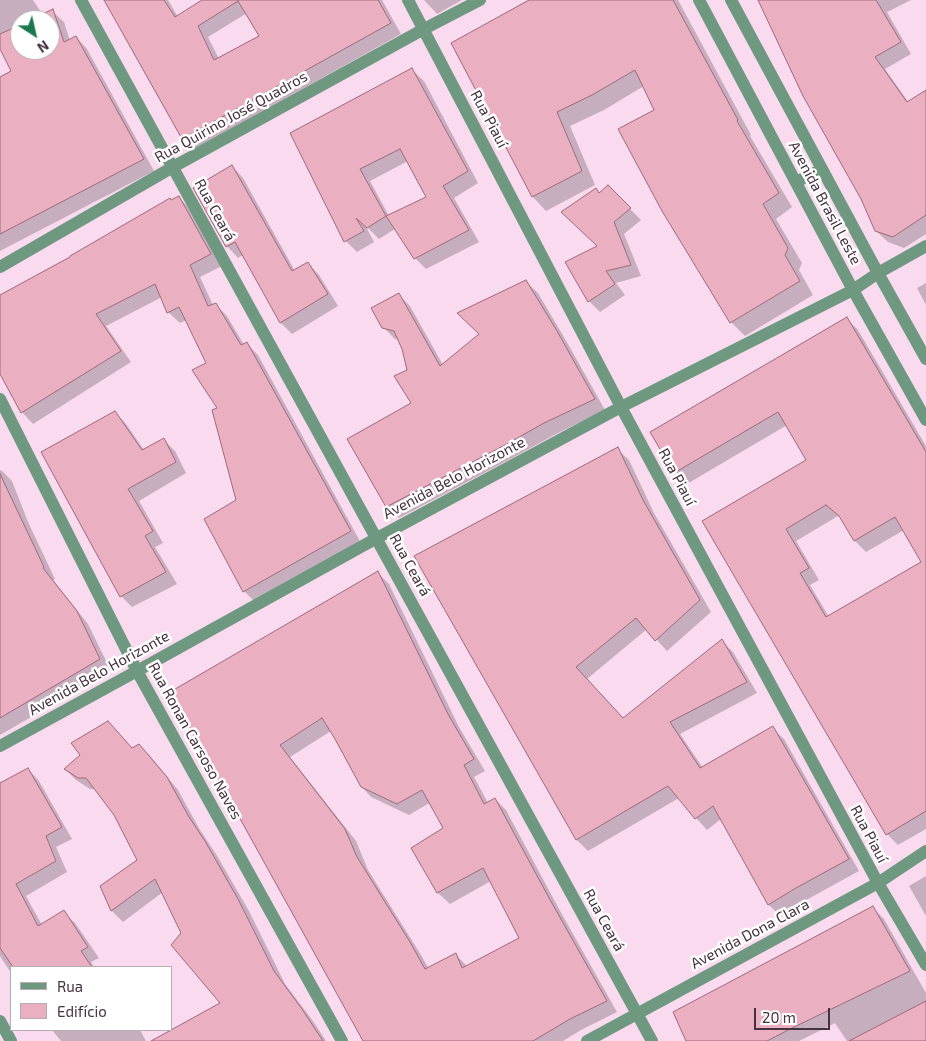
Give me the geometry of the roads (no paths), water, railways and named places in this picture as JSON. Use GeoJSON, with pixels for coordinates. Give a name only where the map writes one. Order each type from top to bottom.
{"type":"FeatureCollection","features":[{"type":"Feature","properties":{"kind":"street","name":"Rua Ceará"},"geometry":{"type":"LineString","coordinates":[[82,0],[652,1041]]}},
{"type":"Feature","properties":{"kind":"street","name":"Rua Piauí"},"geometry":{"type":"LineString","coordinates":[[408,0],[621,407],[878,883],[926,965]]}},
{"type":"Feature","properties":{"kind":"street","name":"Rua Quirino José Quadros"},"geometry":{"type":"LineString","coordinates":[[0,267],[173,167],[480,0]]}},
{"type":"Feature","properties":{"kind":"street","name":"Avenida Brasil Leste"},"geometry":{"type":"LineString","coordinates":[[699,0],[853,290],[926,420]]}},
{"type":"Feature","properties":{"kind":"street","name":"Avenida Brasil Leste"},"geometry":{"type":"LineString","coordinates":[[731,0],[926,359]]}},
{"type":"Feature","properties":{"kind":"street"},"geometry":{"type":"LineString","coordinates":[[796,182],[822,169]]}},
{"type":"Feature","properties":{"kind":"street","name":"Avenida Belo Horizonte"},"geometry":{"type":"LineString","coordinates":[[0,746],[376,538],[621,407],[853,290],[878,273],[926,246]]}},
{"type":"Feature","properties":{"kind":"street","name":"Rua Ronan Carsoso Naves"},"geometry":{"type":"LineString","coordinates":[[0,399],[137,671],[342,1041]]}},
{"type":"Feature","properties":{"kind":"street","name":"Avenida Dona Clara"},"geometry":{"type":"LineString","coordinates":[[587,1041],[878,883],[926,851]]}},
{"type":"Feature","properties":{"kind":"street"},"geometry":{"type":"LineString","coordinates":[[0,1021],[11,1041]]}}]}
